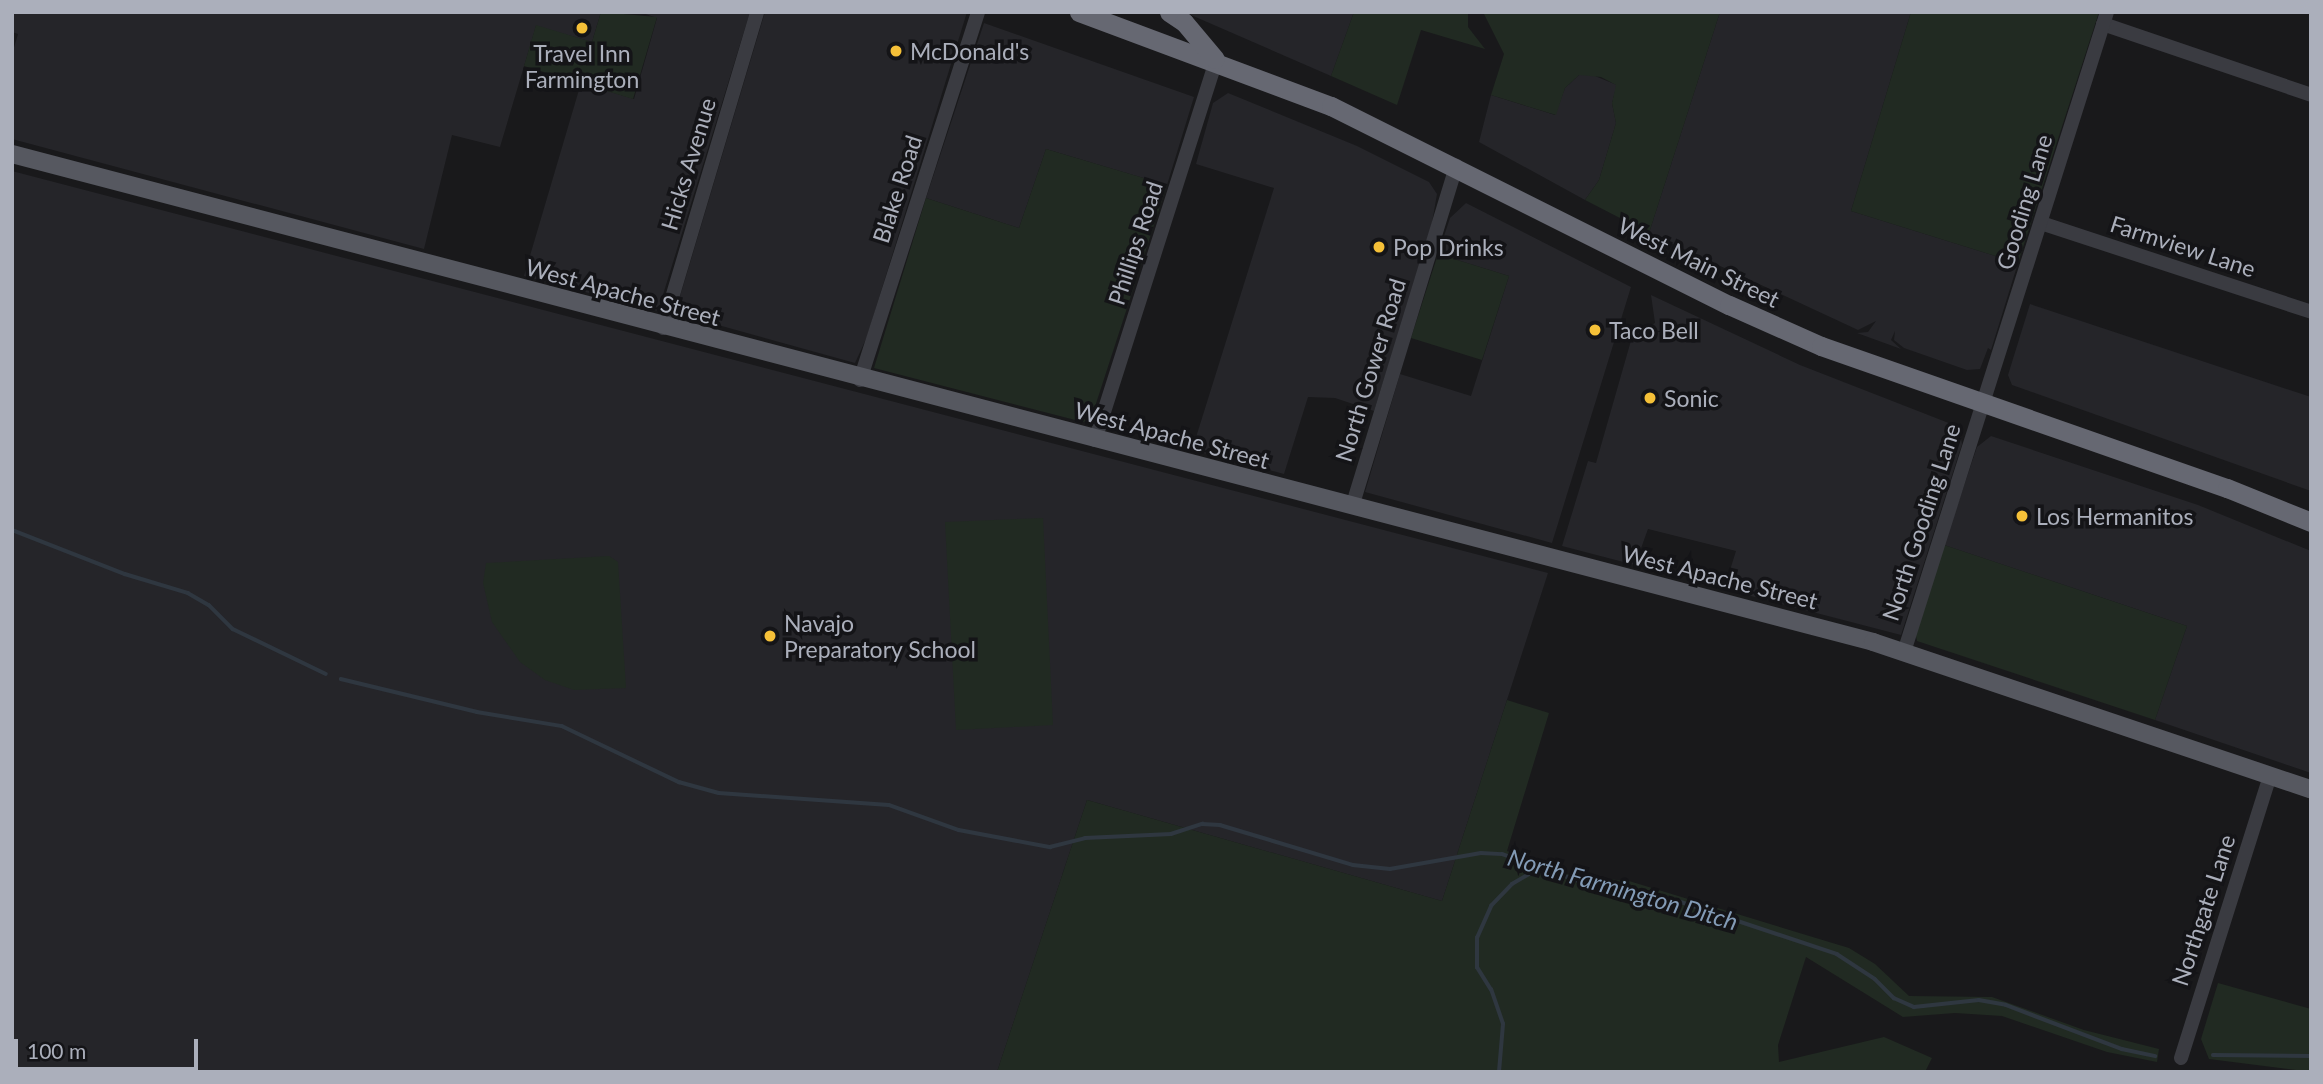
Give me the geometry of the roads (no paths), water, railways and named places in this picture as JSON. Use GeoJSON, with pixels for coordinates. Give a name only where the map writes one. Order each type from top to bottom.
{"type":"FeatureCollection","features":[{"type":"Feature","properties":{"kind":"highway","name":"West Main Street"},"geometry":{"type":"LineString","coordinates":[[1079,12],[1216,60],[1331,106],[1456,166],[1754,318],[1983,406],[2227,488],[2311,522]]}},
{"type":"Feature","properties":{"kind":"highway"},"geometry":{"type":"LineString","coordinates":[[1169,12],[1184,22],[1216,60]]}},
{"type":"Feature","properties":{"kind":"main road","name":"West Apache Street"},"geometry":{"type":"LineString","coordinates":[[12,154],[860,380],[1904,652],[2311,789]]}},
{"type":"Feature","properties":{"kind":"street","name":"Hicks Avenue"},"geometry":{"type":"LineString","coordinates":[[663,328],[757,12]]}},
{"type":"Feature","properties":{"kind":"street","name":"Blake Road"},"geometry":{"type":"LineString","coordinates":[[860,380],[978,12]]}},
{"type":"Feature","properties":{"kind":"street"},"geometry":{"type":"LineString","coordinates":[[2105,18],[2311,95]]}},
{"type":"Feature","properties":{"kind":"street","name":"Gooding Lane"},"geometry":{"type":"LineString","coordinates":[[1983,406],[2105,18]]}},
{"type":"Feature","properties":{"kind":"street","name":"Phillips Road"},"geometry":{"type":"LineString","coordinates":[[1095,440],[1216,60]]}},
{"type":"Feature","properties":{"kind":"street","name":"North Gower Road"},"geometry":{"type":"LineString","coordinates":[[1352,507],[1456,166]]}},
{"type":"Feature","properties":{"kind":"street","name":"Farmview Lane"},"geometry":{"type":"LineString","coordinates":[[2041,223],[2311,312]]}},
{"type":"Feature","properties":{"kind":"street","name":"North Gooding Lane"},"geometry":{"type":"LineString","coordinates":[[1904,652],[1983,406]]}},
{"type":"Feature","properties":{"kind":"street","name":"Northgate Lane"},"geometry":{"type":"LineString","coordinates":[[2181,1058],[2270,775]]}},
{"type":"Feature","properties":{"kind":"waterway","name":"North Farmington Ditch"},"geometry":{"type":"LineString","coordinates":[[12,530],[125,574],[188,593],[209,605],[233,629],[326,674]]}},
{"type":"Feature","properties":{"kind":"waterway","name":"North Farmington Ditch"},"geometry":{"type":"LineString","coordinates":[[341,679],[477,712],[562,726],[679,782],[719,793],[889,805],[959,830],[1050,847],[1085,838],[1171,834],[1202,824],[1220,825],[1353,865],[1390,869],[1481,853],[1502,854],[1582,882],[1672,899],[1837,954],[1875,979],[1894,998],[1914,1007],[1979,1000],[2006,1005],[2122,1049],[2155,1056]]}},
{"type":"Feature","properties":{"kind":"waterway"},"geometry":{"type":"LineString","coordinates":[[1499,1072],[1503,1024],[1491,990],[1477,968],[1477,938],[1491,906],[1512,884],[1540,868]]}},
{"type":"Feature","properties":{"kind":"waterway","name":"North Farmington Ditch"},"geometry":{"type":"LineString","coordinates":[[2213,1055],[2311,1056]]}},
{"type":"Feature","properties":{"kind":"place","name":"Travel Inn Farmington"},"geometry":{"type":"Point","coordinates":[582,28]}},
{"type":"Feature","properties":{"kind":"place","name":"McDonald's"},"geometry":{"type":"Point","coordinates":[896,51]}},
{"type":"Feature","properties":{"kind":"place","name":"Pop Drinks"},"geometry":{"type":"Point","coordinates":[1379,247]}},
{"type":"Feature","properties":{"kind":"place","name":"Taco Bell"},"geometry":{"type":"Point","coordinates":[1595,330]}},
{"type":"Feature","properties":{"kind":"place","name":"Sonic"},"geometry":{"type":"Point","coordinates":[1650,398]}},
{"type":"Feature","properties":{"kind":"place","name":"Los Hermanitos"},"geometry":{"type":"Point","coordinates":[2022,516]}},
{"type":"Feature","properties":{"kind":"place","name":"Navajo Preparatory School"},"geometry":{"type":"Point","coordinates":[770,636]}}]}
